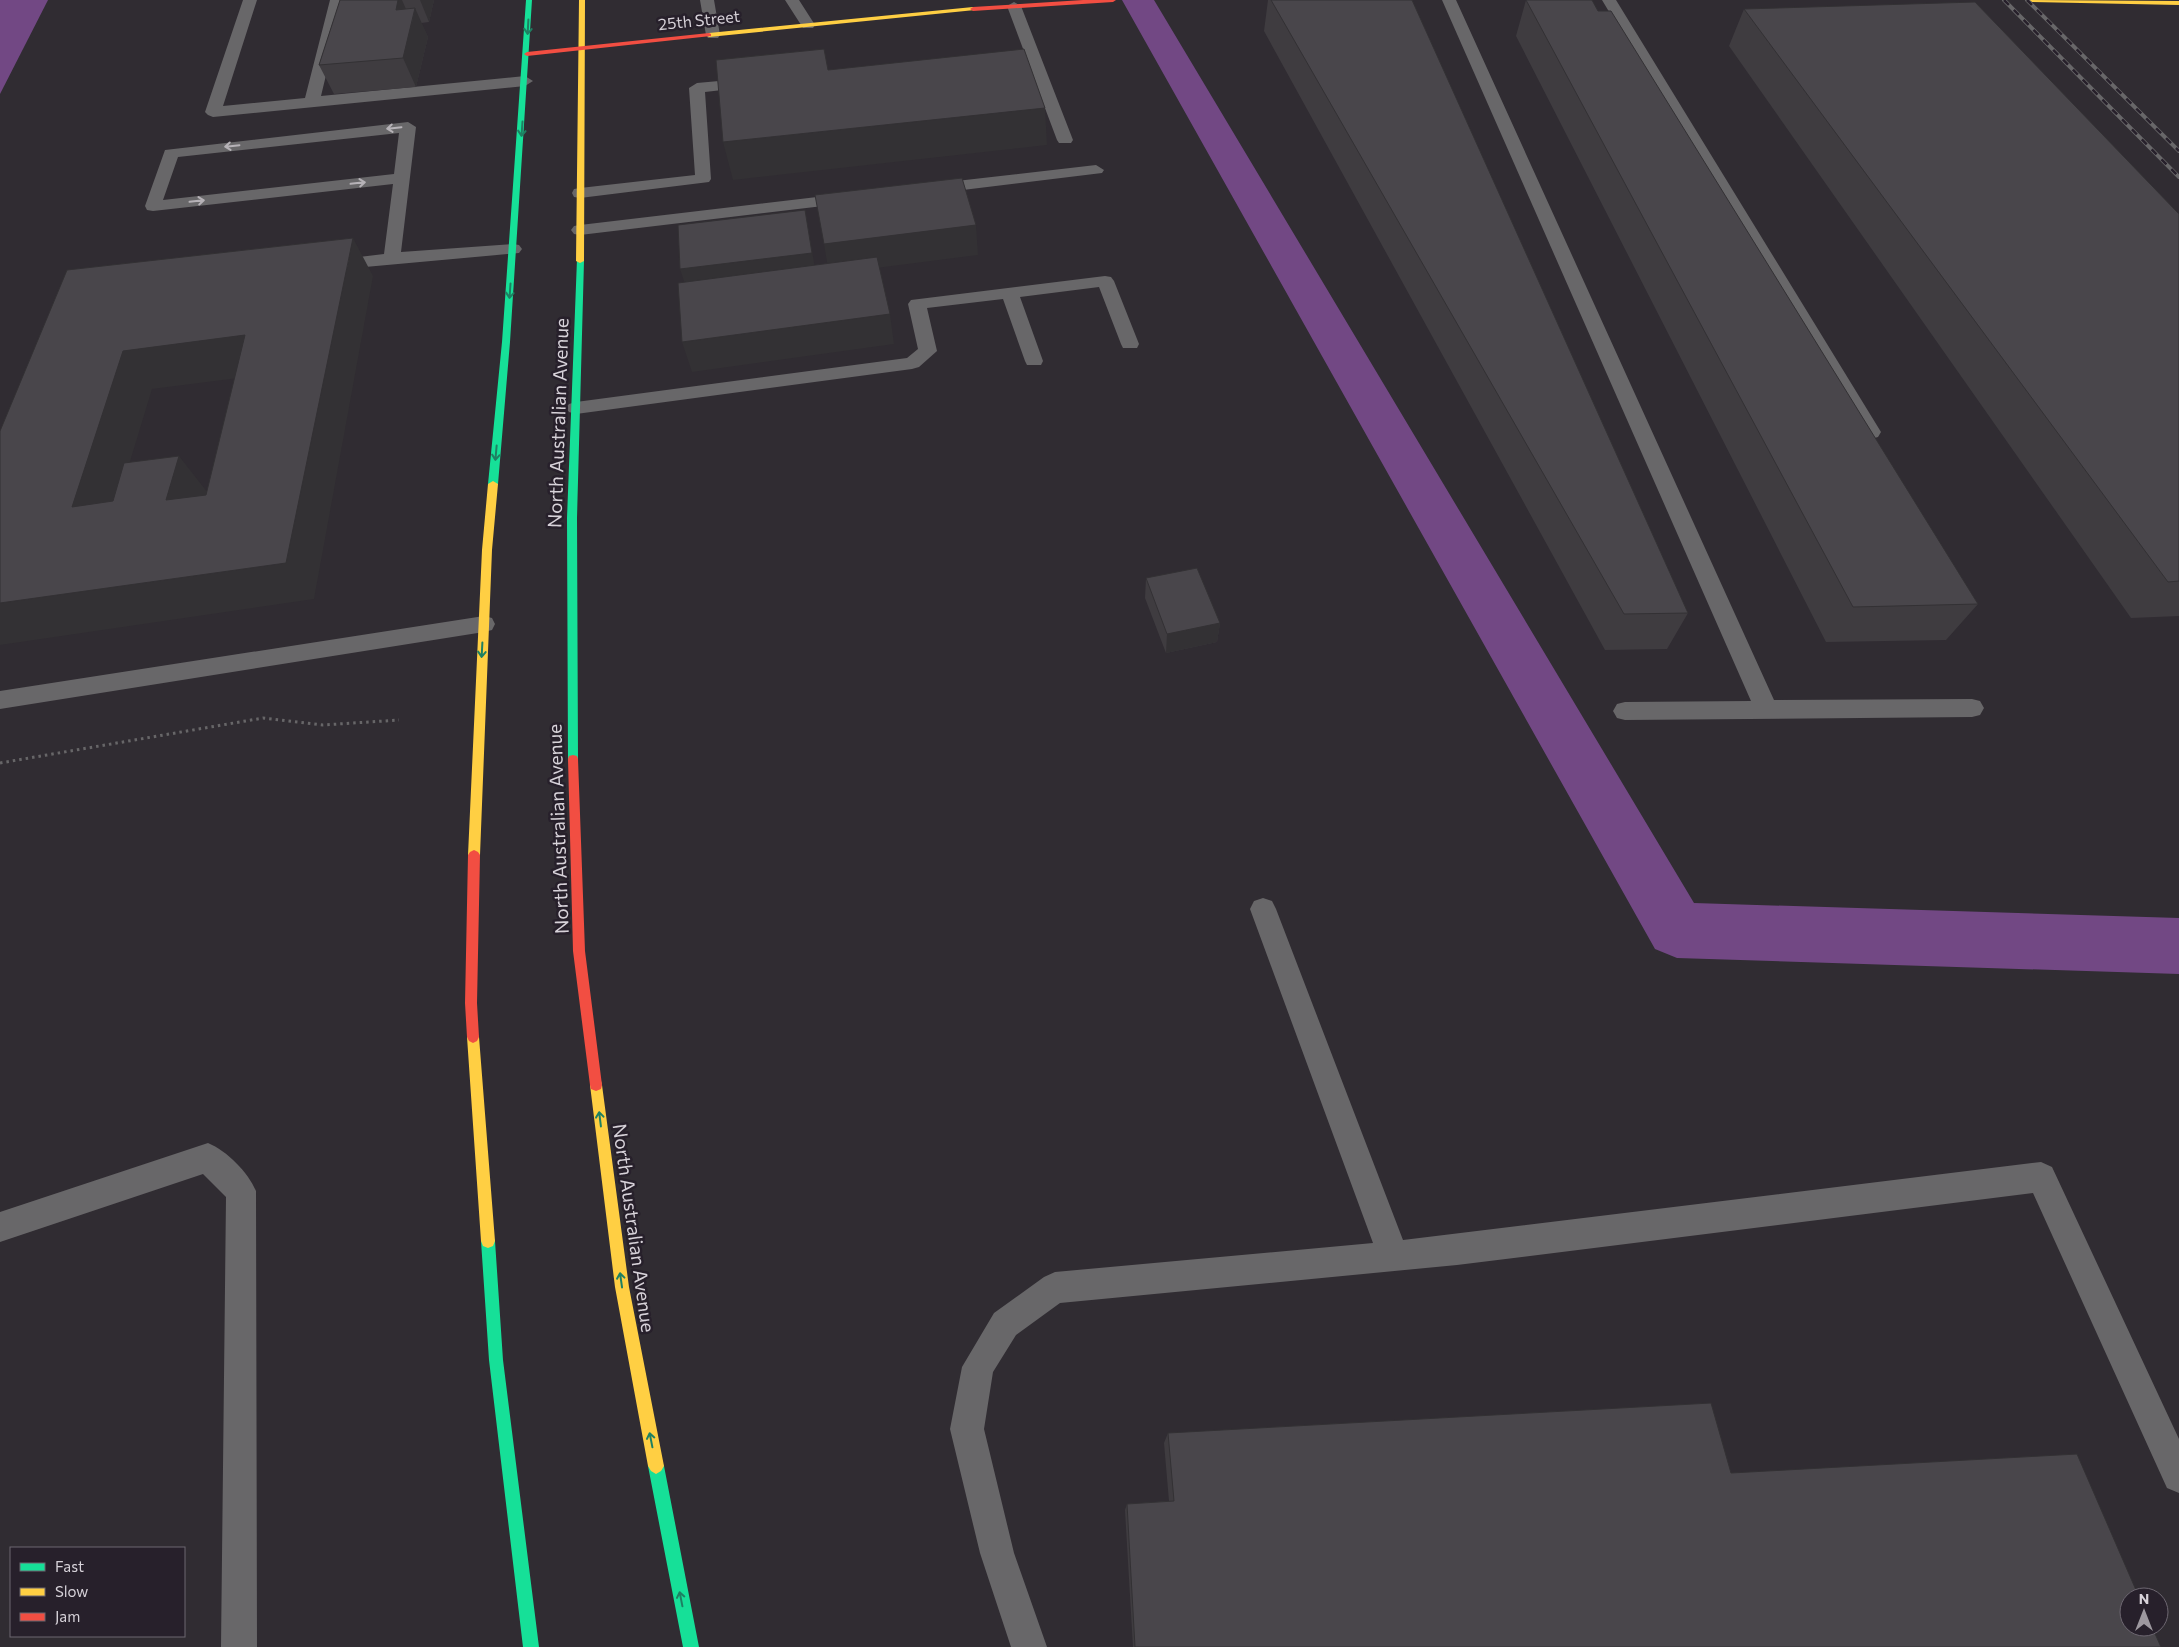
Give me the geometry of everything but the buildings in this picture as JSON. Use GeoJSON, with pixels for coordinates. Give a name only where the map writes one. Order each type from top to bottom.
{"type":"FeatureCollection","features":[{"type":"Feature","properties":{"kind":"main road"},"geometry":{"type":"LineString","coordinates":[[530,0],[513,249],[487,550],[475,806],[471,1003],[496,1360],[531,1647]]}},
{"type":"Feature","properties":{"kind":"main road","name":"North Australian Avenue"},"geometry":{"type":"LineString","coordinates":[[582,0],[580,317],[572,518],[573,743],[579,950],[622,1287],[691,1647]]}},
{"type":"Feature","properties":{"kind":"main road","name":"25th Street"},"geometry":{"type":"LineString","coordinates":[[527,54],[1014,6],[1113,0]]}},
{"type":"Feature","properties":{"kind":"main road"},"geometry":{"type":"LineString","coordinates":[[2032,0],[2179,3]]}},
{"type":"Feature","properties":{"kind":"lane"},"geometry":{"type":"LineString","coordinates":[[250,0],[213,112],[525,80]]}},
{"type":"Feature","properties":{"kind":"lane"},"geometry":{"type":"LineString","coordinates":[[312,102],[337,0]]}},
{"type":"Feature","properties":{"kind":"lane"},"geometry":{"type":"LineString","coordinates":[[707,0],[713,35]]}},
{"type":"Feature","properties":{"kind":"lane"},"geometry":{"type":"LineString","coordinates":[[792,0],[808,25]]}},
{"type":"Feature","properties":{"kind":"lane"},"geometry":{"type":"LineString","coordinates":[[1449,0],[1767,710]]}},
{"type":"Feature","properties":{"kind":"lane"},"geometry":{"type":"LineString","coordinates":[[1609,0],[1880,446]]}},
{"type":"Feature","properties":{"kind":"lane"},"geometry":{"type":"LineString","coordinates":[[1014,6],[1066,140]]}},
{"type":"Feature","properties":{"kind":"lane"},"geometry":{"type":"LineString","coordinates":[[974,63],[1034,58]]}},
{"type":"Feature","properties":{"kind":"lane"},"geometry":{"type":"LineString","coordinates":[[580,193],[703,179],[697,88],[766,82]]}},
{"type":"Feature","properties":{"kind":"lane"},"geometry":{"type":"LineString","coordinates":[[392,258],[402,178],[408,127],[171,153],[153,206],[402,178]]}},
{"type":"Feature","properties":{"kind":"lane"},"geometry":{"type":"LineString","coordinates":[[909,192],[1096,170]]}},
{"type":"Feature","properties":{"kind":"lane"},"geometry":{"type":"LineString","coordinates":[[580,230],[870,196]]}},
{"type":"Feature","properties":{"kind":"lane"},"geometry":{"type":"LineString","coordinates":[[314,268],[392,258],[513,249]]}},
{"type":"Feature","properties":{"kind":"lane"},"geometry":{"type":"LineString","coordinates":[[576,408],[912,363],[928,351],[917,304],[1009,292],[1105,281],[1130,344]]}},
{"type":"Feature","properties":{"kind":"lane"},"geometry":{"type":"LineString","coordinates":[[1009,292],[1034,361]]}},
{"type":"Feature","properties":{"kind":"lane"},"geometry":{"type":"LineString","coordinates":[[0,700],[484,624]]}},
{"type":"Feature","properties":{"kind":"lane"},"geometry":{"type":"LineString","coordinates":[[1625,711],[1972,708]]}},
{"type":"Feature","properties":{"kind":"lane"},"geometry":{"type":"LineString","coordinates":[[1263,909],[1393,1255]]}},
{"type":"Feature","properties":{"kind":"lane"},"geometry":{"type":"LineString","coordinates":[[0,1227],[208,1158],[241,1191],[239,1647]]}},
{"type":"Feature","properties":{"kind":"lane"},"geometry":{"type":"LineString","coordinates":[[1029,1647],[997,1553],[967,1429],[978,1367],[1006,1324],[1055,1288],[1477,1247],[2041,1178],[2179,1476]]}},
{"type":"Feature","properties":{"kind":"path"},"geometry":{"type":"LineString","coordinates":[[0,763],[263,718],[323,725],[399,720]]}},
{"type":"Feature","properties":{"kind":"shaded area"},"geometry":{"type":"Polygon","coordinates":[[[0,0],[48,0],[0,94],[0,0]]]}},
{"type":"Feature","properties":{"kind":"waterway"},"geometry":{"type":"LineString","coordinates":[[1138,0],[1677,930],[2179,946]]}},
{"type":"Feature","properties":{"kind":"railway"},"geometry":{"type":"LineString","coordinates":[[2004,0],[2179,177]]}},
{"type":"Feature","properties":{"kind":"railway"},"geometry":{"type":"LineString","coordinates":[[2027,0],[2179,151]]}},
{"type":"Feature","properties":{"kind":"traffic: fast"},"geometry":{"type":"LineString","coordinates":[[493,484],[506,342],[529,0]]}},
{"type":"Feature","properties":{"kind":"traffic: fast"},"geometry":{"type":"LineString","coordinates":[[573,759],[572,518],[580,261]]}},
{"type":"Feature","properties":{"kind":"traffic: fast"},"geometry":{"type":"LineString","coordinates":[[488,1241],[496,1360],[531,1647]]}},
{"type":"Feature","properties":{"kind":"traffic: fast"},"geometry":{"type":"LineString","coordinates":[[656,1466],[691,1647]]}},
{"type":"Feature","properties":{"kind":"traffic: slow"},"geometry":{"type":"LineString","coordinates":[[580,261],[582,0]]}},
{"type":"Feature","properties":{"kind":"traffic: slow"},"geometry":{"type":"LineString","coordinates":[[2032,0],[2179,3]]}},
{"type":"Feature","properties":{"kind":"traffic: slow"},"geometry":{"type":"LineString","coordinates":[[709,35],[973,9]]}},
{"type":"Feature","properties":{"kind":"traffic: slow"},"geometry":{"type":"LineString","coordinates":[[474,855],[487,550],[493,484]]}},
{"type":"Feature","properties":{"kind":"traffic: slow"},"geometry":{"type":"LineString","coordinates":[[473,1037],[488,1241]]}},
{"type":"Feature","properties":{"kind":"traffic: slow"},"geometry":{"type":"LineString","coordinates":[[596,1085],[622,1287],[656,1466]]}},
{"type":"Feature","properties":{"kind":"traffic: jam"},"geometry":{"type":"LineString","coordinates":[[973,9],[1113,0]]}},
{"type":"Feature","properties":{"kind":"traffic: jam"},"geometry":{"type":"LineString","coordinates":[[527,54],[709,35]]}},
{"type":"Feature","properties":{"kind":"traffic: jam"},"geometry":{"type":"LineString","coordinates":[[573,759],[579,951],[596,1085]]}},
{"type":"Feature","properties":{"kind":"traffic: jam"},"geometry":{"type":"LineString","coordinates":[[473,1037],[471,1003],[474,855]]}}]}
